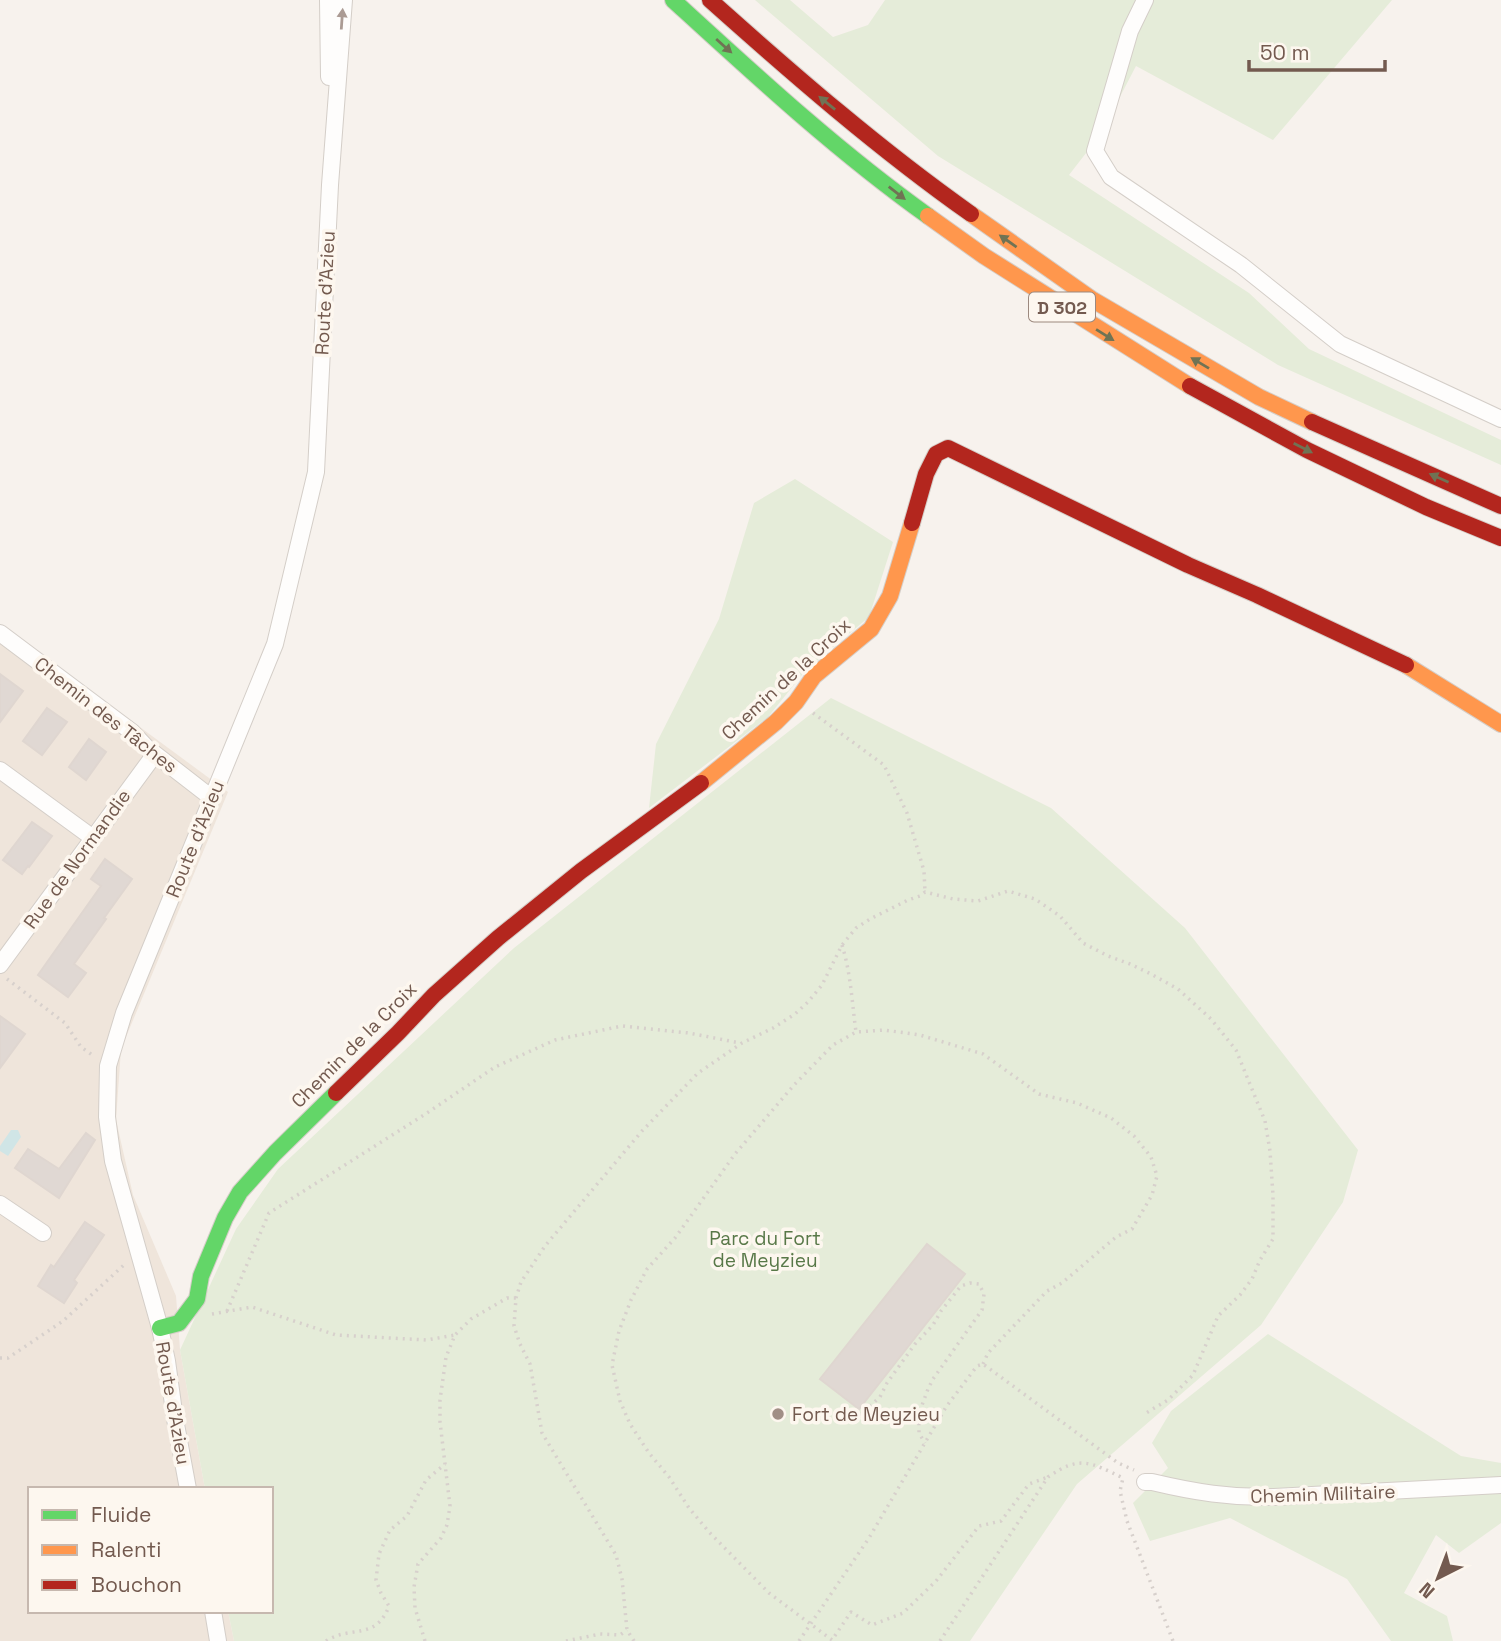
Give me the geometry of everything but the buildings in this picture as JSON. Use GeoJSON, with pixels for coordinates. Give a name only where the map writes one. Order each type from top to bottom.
{"type":"FeatureCollection","features":[{"type":"Feature","properties":{"kind":"main road","name":"D 302"},"geometry":{"type":"LineString","coordinates":[[673,0],[779,96],[858,162],[984,256],[1084,321],[1202,394],[1307,450],[1426,508],[1501,538]]}},
{"type":"Feature","properties":{"kind":"main road","name":"D 302"},"geometry":{"type":"LineString","coordinates":[[710,0],[792,75],[871,139],[937,190],[1093,300],[1259,397],[1501,506]]}},
{"type":"Feature","properties":{"kind":"main road","name":"Chemin de la Croix"},"geometry":{"type":"LineString","coordinates":[[160,1328],[179,1323],[197,1299],[201,1276],[225,1218],[240,1192],[275,1153],[398,1034],[434,995],[498,938],[581,871],[694,788],[776,722],[796,702],[814,676],[871,629],[890,596],[926,474],[936,454],[948,448],[1188,565],[1404,664],[1501,724]]}},
{"type":"Feature","properties":{"kind":"street","name":"Route d'Azieu"},"geometry":{"type":"LineString","coordinates":[[328,0],[330,185]]}},
{"type":"Feature","properties":{"kind":"street","name":"Route d'Azieu"},"geometry":{"type":"LineString","coordinates":[[188,1487],[160,1328],[113,1161],[107,1117],[108,1066],[124,1013],[275,644],[316,472],[330,185],[344,0]]}},
{"type":"Feature","properties":{"kind":"street"},"geometry":{"type":"LineString","coordinates":[[1145,0],[1130,31],[1095,152],[1111,177],[1241,265],[1340,344],[1501,419]]}},
{"type":"Feature","properties":{"kind":"street","name":"Chemin des Tâches"},"geometry":{"type":"LineString","coordinates":[[0,633],[212,796]]}},
{"type":"Feature","properties":{"kind":"street","name":"Rue de Normandie"},"geometry":{"type":"LineString","coordinates":[[2,971],[93,838],[155,754]]}},
{"type":"Feature","properties":{"kind":"street"},"geometry":{"type":"LineString","coordinates":[[0,770],[93,838]]}},
{"type":"Feature","properties":{"kind":"street"},"geometry":{"type":"LineString","coordinates":[[0,1204],[43,1233]]}},
{"type":"Feature","properties":{"kind":"street","name":"Chemin Militaire"},"geometry":{"type":"LineString","coordinates":[[1141,1477],[1202,1493],[1242,1498],[1501,1485]]}},
{"type":"Feature","properties":{"kind":"street"},"geometry":{"type":"LineString","coordinates":[[213,1613],[218,1641]]}},
{"type":"Feature","properties":{"kind":"path"},"geometry":{"type":"LineString","coordinates":[[634,1641],[627,1630],[622,1579],[616,1555],[542,1433],[530,1364],[514,1326],[516,1298],[521,1282],[545,1245],[650,1122],[698,1073],[743,1043],[773,1028],[808,1002],[822,985],[842,945],[856,928],[925,891],[924,871],[906,813],[884,765],[796,702]]}},
{"type":"Feature","properties":{"kind":"path"},"geometry":{"type":"LineString","coordinates":[[925,891],[953,899],[978,901],[1008,891],[1035,899],[1060,916],[1083,943],[1152,974],[1178,989],[1211,1018],[1236,1051],[1265,1121],[1273,1195],[1273,1240],[1260,1259],[1252,1279],[1219,1316],[1193,1375],[1168,1400],[1146,1413]]}},
{"type":"Feature","properties":{"kind":"path"},"geometry":{"type":"LineString","coordinates":[[842,945],[852,989],[856,1032]]}},
{"type":"Feature","properties":{"kind":"path"},"geometry":{"type":"LineString","coordinates":[[2,971],[65,1023],[81,1047],[108,1066]]}},
{"type":"Feature","properties":{"kind":"path"},"geometry":{"type":"LineString","coordinates":[[227,1311],[269,1213],[495,1067],[555,1040],[622,1026],[689,1033],[743,1043]]}},
{"type":"Feature","properties":{"kind":"path"},"geometry":{"type":"LineString","coordinates":[[799,1641],[810,1624],[869,1538],[946,1407],[977,1366],[983,1364],[988,1353],[1047,1291],[1062,1283],[1116,1237],[1132,1229],[1152,1195],[1157,1176],[1151,1157],[1134,1136],[1111,1118],[1077,1103],[1040,1094],[983,1054],[920,1035],[884,1030],[856,1032],[833,1045],[794,1085],[735,1154],[675,1238],[647,1269],[618,1331],[612,1365],[620,1401],[630,1424],[709,1532],[769,1593],[810,1624],[832,1640],[851,1612],[872,1625],[903,1613],[936,1581],[979,1526],[1001,1521],[1029,1484],[1048,1477],[1065,1465],[1091,1464],[1123,1478],[1121,1491],[1127,1521],[1174,1641]]}},
{"type":"Feature","properties":{"kind":"path"},"geometry":{"type":"LineString","coordinates":[[0,1358],[8,1358],[63,1321],[140,1252]]}},
{"type":"Feature","properties":{"kind":"path"},"geometry":{"type":"LineString","coordinates":[[838,1418],[861,1414],[880,1397],[887,1382],[961,1286],[979,1284],[984,1294],[982,1310],[933,1379],[921,1408],[919,1433],[925,1443]]}},
{"type":"Feature","properties":{"kind":"path"},"geometry":{"type":"LineString","coordinates":[[425,1641],[415,1608],[414,1587],[418,1564],[441,1538],[447,1525],[450,1506],[440,1400],[446,1357],[455,1335],[471,1319],[507,1298],[516,1298]]}},
{"type":"Feature","properties":{"kind":"path"},"geometry":{"type":"LineString","coordinates":[[214,1314],[252,1307],[335,1335],[426,1340],[455,1335]]}},
{"type":"Feature","properties":{"kind":"path"},"geometry":{"type":"LineString","coordinates":[[983,1364],[1141,1477]]}},
{"type":"Feature","properties":{"kind":"path"},"geometry":{"type":"LineString","coordinates":[[326,1641],[333,1636],[368,1630],[385,1617],[389,1606],[376,1580],[379,1553],[390,1530],[407,1516],[426,1480],[445,1464]]}},
{"type":"Feature","properties":{"kind":"path"},"geometry":{"type":"LineString","coordinates":[[940,1641],[1048,1477]]}},
{"type":"Feature","properties":{"kind":"path"},"geometry":{"type":"LineString","coordinates":[[566,1641],[600,1634],[620,1635],[627,1630]]}},
{"type":"Feature","properties":{"kind":"shaded area"},"geometry":{"type":"Polygon","coordinates":[[[0,624],[228,792],[121,1049],[116,1120],[133,1195],[176,1296],[180,1350],[205,1487],[28,1487],[28,1613],[228,1613],[234,1641],[0,1641],[0,624]]]}},
{"type":"Feature","properties":{"kind":"shaded area"},"geometry":{"type":"Polygon","coordinates":[[[11,1130],[18,1130],[21,1137],[8,1156],[0,1151],[0,1146],[11,1130]]]}},
{"type":"Feature","properties":{"kind":"green space"},"geometry":{"type":"Polygon","coordinates":[[[755,0],[790,0],[833,37],[868,25],[885,0],[1392,0],[1273,140],[1136,66],[1100,135],[1069,175],[1249,293],[1309,349],[1501,440],[1501,465],[1278,365],[938,156],[755,0]]]}},
{"type":"Feature","properties":{"kind":"green space"},"geometry":{"type":"Polygon","coordinates":[[[795,479],[893,542],[869,617],[806,670],[768,717],[649,808],[656,744],[719,619],[754,503],[795,479]]]}},
{"type":"Feature","properties":{"kind":"green space","name":"Parc du Fort de Meyzieu"},"geometry":{"type":"Polygon","coordinates":[[[831,698],[1051,808],[1185,928],[1358,1150],[1343,1202],[1261,1325],[1077,1484],[970,1641],[234,1641],[228,1613],[273,1613],[273,1487],[205,1487],[180,1350],[236,1229],[278,1169],[514,948],[831,698]]]}},
{"type":"Feature","properties":{"kind":"green space"},"geometry":{"type":"Polygon","coordinates":[[[1268,1334],[1461,1456],[1501,1463],[1501,1523],[1459,1553],[1436,1535],[1404,1593],[1447,1616],[1453,1641],[1391,1641],[1347,1579],[1230,1518],[1150,1541],[1133,1503],[1168,1468],[1152,1443],[1171,1411],[1268,1334]]]}},
{"type":"Feature","properties":{"kind":"traffic: fast"},"geometry":{"type":"LineString","coordinates":[[673,0],[829,139],[928,216]]}},
{"type":"Feature","properties":{"kind":"traffic: fast"},"geometry":{"type":"LineString","coordinates":[[160,1328],[179,1323],[197,1299],[201,1276],[225,1218],[240,1192],[336,1093]]}},
{"type":"Feature","properties":{"kind":"traffic: slow"},"geometry":{"type":"LineString","coordinates":[[971,214],[1093,300],[1259,397],[1312,422]]}},
{"type":"Feature","properties":{"kind":"traffic: slow"},"geometry":{"type":"LineString","coordinates":[[928,216],[984,256],[1190,386]]}},
{"type":"Feature","properties":{"kind":"traffic: slow"},"geometry":{"type":"LineString","coordinates":[[701,783],[776,722],[796,702],[814,676],[871,629],[890,596],[912,523]]}},
{"type":"Feature","properties":{"kind":"traffic: slow"},"geometry":{"type":"LineString","coordinates":[[1406,665],[1501,724]]}},
{"type":"Feature","properties":{"kind":"traffic: jam"},"geometry":{"type":"LineString","coordinates":[[710,0],[838,111],[903,164],[971,214]]}},
{"type":"Feature","properties":{"kind":"traffic: jam"},"geometry":{"type":"LineString","coordinates":[[1190,386],[1307,450],[1426,507],[1501,538]]}},
{"type":"Feature","properties":{"kind":"traffic: jam"},"geometry":{"type":"LineString","coordinates":[[1312,422],[1501,506]]}},
{"type":"Feature","properties":{"kind":"traffic: jam"},"geometry":{"type":"LineString","coordinates":[[912,523],[926,474],[936,454],[948,448],[1188,565],[1406,665]]}},
{"type":"Feature","properties":{"kind":"traffic: jam"},"geometry":{"type":"LineString","coordinates":[[336,1093],[434,995],[498,938],[581,871],[701,783]]}},
{"type":"Feature","properties":{"kind":"place","name":"Fort de Meyzieu"},"geometry":{"type":"Point","coordinates":[778,1414]}}]}
